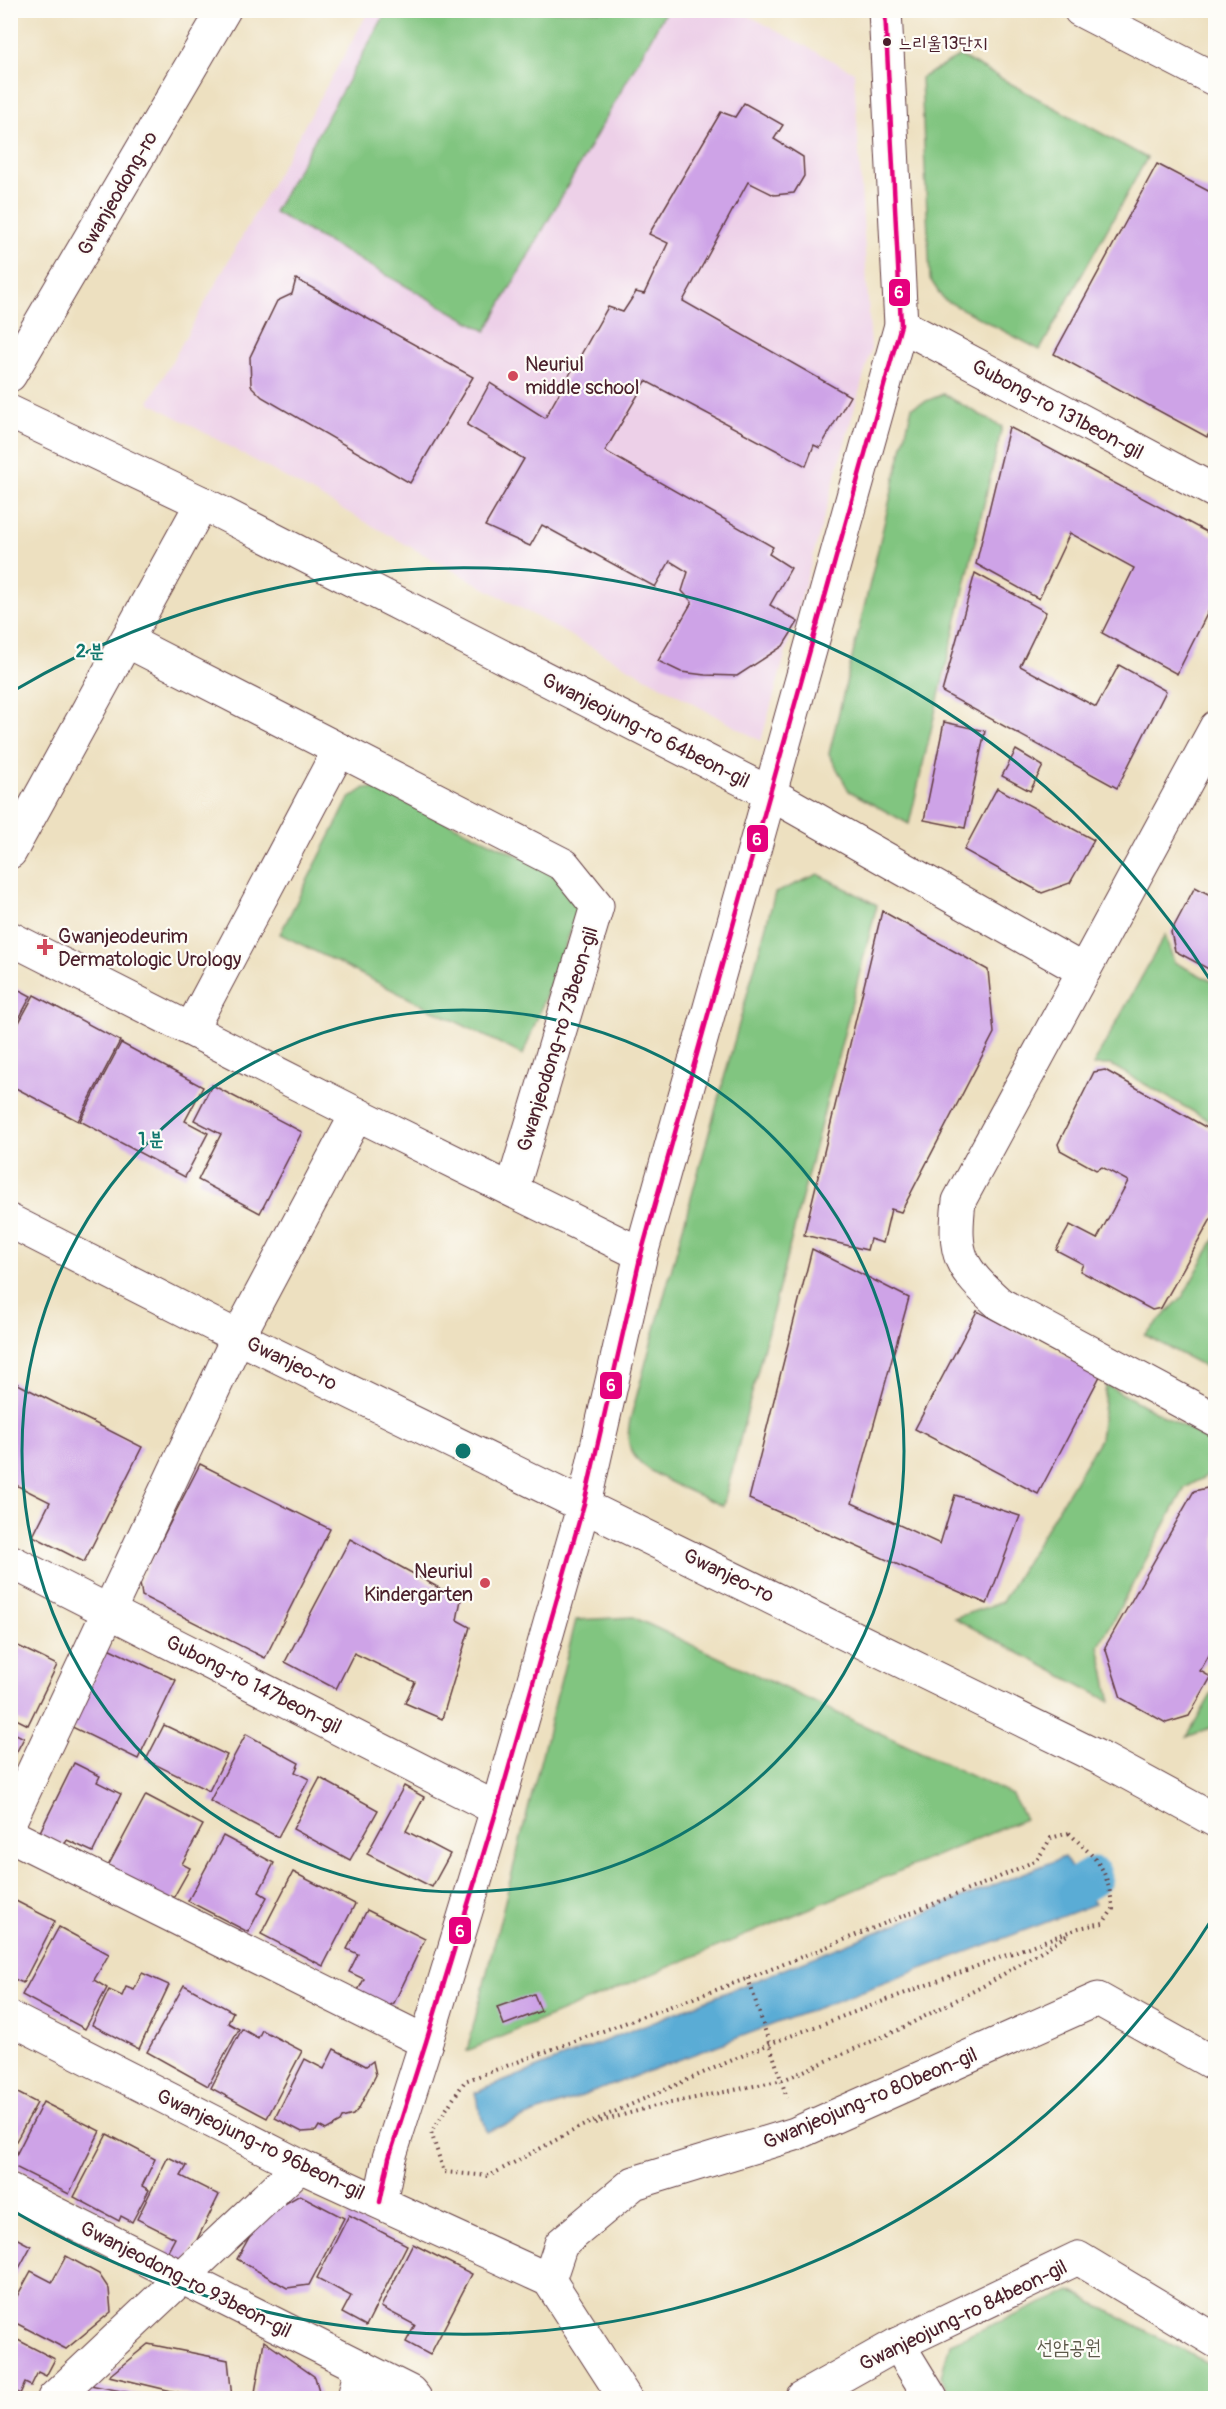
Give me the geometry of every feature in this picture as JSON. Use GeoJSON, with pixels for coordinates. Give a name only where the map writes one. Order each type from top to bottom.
{"type":"FeatureCollection","features":[{"type":"Feature","properties":{"kind":"street","name":"Gwanjeodong-ro"},"geometry":{"type":"LineString","coordinates":[[10,375],[224,10]]}},
{"type":"Feature","properties":{"kind":"street"},"geometry":{"type":"LineString","coordinates":[[380,2202],[388,2158],[497,1809],[584,1504],[641,1254],[901,325],[885,10]]}},
{"type":"Feature","properties":{"kind":"street"},"geometry":{"type":"LineString","coordinates":[[1080,10],[1215,80]]}},
{"type":"Feature","properties":{"kind":"street","name":"Gubong-ro 131beon-gil"},"geometry":{"type":"LineString","coordinates":[[901,325],[1215,492]]}},
{"type":"Feature","properties":{"kind":"street","name":"Gwanjeojung-ro 64beon-gil"},"geometry":{"type":"LineString","coordinates":[[10,412],[202,503],[771,794],[1083,971]]}},
{"type":"Feature","properties":{"kind":"street"},"geometry":{"type":"LineString","coordinates":[[10,852],[202,503]]}},
{"type":"Feature","properties":{"kind":"street","name":"Gwanjeodong-ro 73beon-gil"},"geometry":{"type":"LineString","coordinates":[[127,641],[564,865],[597,906],[512,1190]]}},
{"type":"Feature","properties":{"kind":"street"},"geometry":{"type":"LineString","coordinates":[[1215,727],[959,1201],[956,1228],[960,1259],[978,1284],[999,1304],[1215,1420]]}},
{"type":"Feature","properties":{"kind":"street"},"geometry":{"type":"LineString","coordinates":[[191,1029],[339,750]]}},
{"type":"Feature","properties":{"kind":"street"},"geometry":{"type":"LineString","coordinates":[[10,938],[357,1114],[641,1254]]}},
{"type":"Feature","properties":{"kind":"street","name":"Gwanjeo-ro"},"geometry":{"type":"LineString","coordinates":[[10,1821],[238,1337],[357,1114]]}},
{"type":"Feature","properties":{"kind":"street","name":"Gwanjeo-ro"},"geometry":{"type":"LineString","coordinates":[[10,1221],[238,1337],[1102,1759],[1215,1821]]}},
{"type":"Feature","properties":{"kind":"street","name":"Gubong-ro 147beon-gil"},"geometry":{"type":"LineString","coordinates":[[10,1561],[497,1809]]}},
{"type":"Feature","properties":{"kind":"street"},"geometry":{"type":"LineString","coordinates":[[10,1835],[426,2042]]}},
{"type":"Feature","properties":{"kind":"street","name":"Gwanjeojung-ro 80beon-gil"},"geometry":{"type":"LineString","coordinates":[[549,2280],[561,2244],[634,2183],[795,2134],[1098,1999],[1215,2065]]}},
{"type":"Feature","properties":{"kind":"street","name":"Gwanjeojung-ro 96beon-gil"},"geometry":{"type":"LineString","coordinates":[[10,2018],[300,2166],[549,2280]]}},
{"type":"Feature","properties":{"kind":"street"},"geometry":{"type":"LineString","coordinates":[[54,2398],[300,2166]]}},
{"type":"Feature","properties":{"kind":"street","name":"Gwanjeodong-ro 93beon-gil"},"geometry":{"type":"LineString","coordinates":[[10,2191],[410,2392],[415,2398]]}},
{"type":"Feature","properties":{"kind":"street","name":"Gwanjeojung-ro 84beon-gil"},"geometry":{"type":"LineString","coordinates":[[802,2398],[898,2344],[1078,2258],[1215,2342]]}},
{"type":"Feature","properties":{"kind":"street"},"geometry":{"type":"LineString","coordinates":[[549,2280],[625,2398]]}},
{"type":"Feature","properties":{"kind":"street"},"geometry":{"type":"LineString","coordinates":[[898,2344],[931,2398]]}},
{"type":"Feature","properties":{"kind":"street"},"geometry":{"type":"LineString","coordinates":[[354,2398],[361,2367]]}},
{"type":"Feature","properties":{"kind":"path"},"geometry":{"type":"LineString","coordinates":[[1069,1833],[1100,1862],[1108,1880],[1113,1909],[1103,1923],[1079,1928],[769,2044],[580,2127],[489,2176],[444,2172],[431,2132],[465,2081],[749,1980],[995,1879],[1037,1860],[1051,1838],[1069,1833]]}},
{"type":"Feature","properties":{"kind":"path"},"geometry":{"type":"LineString","coordinates":[[580,2127],[651,2107],[783,2080],[898,2030],[989,1983],[1079,1928]]}},
{"type":"Feature","properties":{"kind":"path"},"geometry":{"type":"LineString","coordinates":[[749,1980],[783,2080],[795,2134]]}},
{"type":"Feature","properties":{"kind":"shaded area","name":"Neuriul middle school"},"geometry":{"type":"Polygon","coordinates":[[[369,11],[740,11],[854,72],[871,350],[761,741],[149,402],[369,11]]]}},
{"type":"Feature","properties":{"kind":"green space"},"geometry":{"type":"Polygon","coordinates":[[[387,11],[666,11],[486,331],[274,212],[387,11]]]}},
{"type":"Feature","properties":{"kind":"green space"},"geometry":{"type":"Polygon","coordinates":[[[960,56],[1147,158],[1040,350],[943,299],[930,279],[921,78],[960,56]]]}},
{"type":"Feature","properties":{"kind":"green space"},"geometry":{"type":"Polygon","coordinates":[[[943,394],[1002,427],[909,824],[849,791],[829,754],[912,407],[943,394]]]}},
{"type":"Feature","properties":{"kind":"green space"},"geometry":{"type":"Polygon","coordinates":[[[365,788],[377,789],[554,872],[580,907],[523,1055],[280,934],[349,799],[365,788]]]}},
{"type":"Feature","properties":{"kind":"green space"},"geometry":{"type":"Polygon","coordinates":[[[818,874],[877,905],[723,1506],[670,1482],[645,1466],[630,1448],[628,1438],[630,1420],[775,893],[818,874]]]}},
{"type":"Feature","properties":{"kind":"green space"},"geometry":{"type":"Polygon","coordinates":[[[1165,935],[1174,962],[1215,983],[1215,1124],[1111,1065],[1093,1065],[1165,935]]]}},
{"type":"Feature","properties":{"kind":"green space"},"geometry":{"type":"Polygon","coordinates":[[[1215,1238],[1215,1372],[1145,1335],[1183,1296],[1215,1238]]]}},
{"type":"Feature","properties":{"kind":"green space"},"geometry":{"type":"Polygon","coordinates":[[[1106,1385],[1216,1444],[1215,1471],[1185,1488],[1099,1646],[1111,1702],[954,1618],[1002,1602],[1100,1439],[1106,1385]]]}},
{"type":"Feature","properties":{"kind":"green space"},"geometry":{"type":"Polygon","coordinates":[[[633,1617],[1012,1795],[1025,1819],[467,2051],[576,1620],[633,1617]]]}},
{"type":"Feature","properties":{"kind":"green space"},"geometry":{"type":"Polygon","coordinates":[[[1215,1688],[1215,1726],[1187,1737],[1215,1688]]]}},
{"type":"Feature","properties":{"kind":"green space","name":"선암공원"},"geometry":{"type":"Polygon","coordinates":[[[1071,2291],[1215,2367],[1215,2398],[954,2398],[941,2377],[950,2343],[1071,2291]]]}},
{"type":"Feature","properties":{"kind":"water"},"geometry":{"type":"Polygon","coordinates":[[[1064,1857],[1095,1904],[486,2132],[475,2093],[1064,1857]]]}},
{"type":"Feature","properties":{"kind":"building"},"geometry":{"type":"Polygon","coordinates":[[[744,103],[783,125],[774,139],[803,157],[804,176],[794,193],[774,195],[748,182],[683,301],[850,396],[820,448],[814,445],[806,466],[646,381],[605,451],[773,547],[769,554],[791,568],[770,605],[798,622],[783,646],[737,676],[705,675],[681,672],[658,661],[692,602],[682,591],[688,572],[670,561],[655,587],[542,525],[530,546],[485,526],[524,459],[467,425],[490,383],[545,418],[608,307],[623,312],[636,292],[644,294],[668,243],[649,234],[721,112],[735,117],[744,103]]]}},
{"type":"Feature","properties":{"kind":"building"},"geometry":{"type":"Polygon","coordinates":[[[1157,164],[1216,195],[1216,421],[1207,437],[1054,354],[1157,164]]]}},
{"type":"Feature","properties":{"kind":"building"},"geometry":{"type":"Polygon","coordinates":[[[296,279],[473,377],[410,483],[262,397],[251,386],[250,357],[277,301],[292,294],[296,279]]]}},
{"type":"Feature","properties":{"kind":"building"},"geometry":{"type":"Polygon","coordinates":[[[1009,427],[1214,536],[1216,596],[1177,674],[1102,633],[1134,568],[1070,533],[1039,599],[976,564],[1009,427]]]}},
{"type":"Feature","properties":{"kind":"building"},"geometry":{"type":"Polygon","coordinates":[[[975,573],[1046,612],[1020,666],[1096,707],[1119,665],[1166,691],[1117,788],[942,692],[975,573]]]}},
{"type":"Feature","properties":{"kind":"building"},"geometry":{"type":"Polygon","coordinates":[[[944,722],[985,731],[965,828],[924,820],[944,722]]]}},
{"type":"Feature","properties":{"kind":"building"},"geometry":{"type":"Polygon","coordinates":[[[1016,750],[1043,766],[1030,791],[1002,776],[1016,750]]]}},
{"type":"Feature","properties":{"kind":"building"},"geometry":{"type":"Polygon","coordinates":[[[997,788],[1094,840],[1070,883],[1042,893],[964,850],[997,788]]]}},
{"type":"Feature","properties":{"kind":"building"},"geometry":{"type":"Polygon","coordinates":[[[1195,887],[1216,898],[1216,973],[1175,951],[1171,932],[1195,887]]]}},
{"type":"Feature","properties":{"kind":"building"},"geometry":{"type":"Polygon","coordinates":[[[882,911],[988,970],[994,1033],[901,1212],[891,1209],[883,1243],[870,1239],[867,1250],[804,1235],[882,911]]]}},
{"type":"Feature","properties":{"kind":"building"},"geometry":{"type":"Polygon","coordinates":[[[10,985],[31,996],[10,1035],[10,985]]]}},
{"type":"Feature","properties":{"kind":"building"},"geometry":{"type":"Polygon","coordinates":[[[34,995],[120,1041],[78,1121],[10,1085],[10,1039],[34,995]]]}},
{"type":"Feature","properties":{"kind":"building"},"geometry":{"type":"Polygon","coordinates":[[[121,1043],[203,1087],[185,1121],[208,1133],[185,1177],[80,1121],[121,1043]]]}},
{"type":"Feature","properties":{"kind":"building"},"geometry":{"type":"Polygon","coordinates":[[[1105,1070],[1216,1133],[1216,1210],[1161,1308],[1152,1310],[1080,1271],[1083,1264],[1056,1250],[1070,1225],[1097,1239],[1128,1181],[1102,1167],[1096,1170],[1060,1150],[1058,1144],[1094,1072],[1105,1070]]]}},
{"type":"Feature","properties":{"kind":"building"},"geometry":{"type":"Polygon","coordinates":[[[212,1085],[302,1132],[260,1213],[198,1180],[221,1134],[194,1120],[212,1085]]]}},
{"type":"Feature","properties":{"kind":"building"},"geometry":{"type":"Polygon","coordinates":[[[812,1249],[909,1298],[852,1503],[940,1544],[955,1495],[1020,1516],[987,1604],[749,1499],[812,1249]]]}},
{"type":"Feature","properties":{"kind":"building"},"geometry":{"type":"Polygon","coordinates":[[[977,1311],[1100,1376],[1038,1494],[915,1429],[977,1311]]]}},
{"type":"Feature","properties":{"kind":"building"},"geometry":{"type":"Polygon","coordinates":[[[10,1380],[142,1447],[84,1562],[33,1536],[50,1502],[10,1482],[10,1380]]]}},
{"type":"Feature","properties":{"kind":"building"},"geometry":{"type":"Polygon","coordinates":[[[200,1464],[330,1529],[265,1658],[142,1596],[140,1582],[200,1464]]]}},
{"type":"Feature","properties":{"kind":"building"},"geometry":{"type":"Polygon","coordinates":[[[1216,1486],[1216,1643],[1200,1671],[1211,1677],[1189,1716],[1166,1723],[1121,1698],[1105,1647],[1194,1491],[1216,1486]]]}},
{"type":"Feature","properties":{"kind":"building"},"geometry":{"type":"Polygon","coordinates":[[[350,1539],[461,1600],[457,1620],[470,1627],[442,1719],[405,1703],[415,1682],[354,1653],[336,1689],[285,1662],[350,1539]]]}},
{"type":"Feature","properties":{"kind":"building"},"geometry":{"type":"Polygon","coordinates":[[[10,1642],[57,1665],[28,1725],[10,1716],[10,1642]]]}},
{"type":"Feature","properties":{"kind":"building"},"geometry":{"type":"Polygon","coordinates":[[[108,1648],[176,1680],[138,1759],[70,1726],[108,1648]]]}},
{"type":"Feature","properties":{"kind":"building"},"geometry":{"type":"Polygon","coordinates":[[[164,1725],[227,1755],[209,1791],[146,1760],[164,1725]]]}},
{"type":"Feature","properties":{"kind":"building"},"geometry":{"type":"Polygon","coordinates":[[[10,1731],[24,1738],[10,1764],[10,1731]]]}},
{"type":"Feature","properties":{"kind":"building"},"geometry":{"type":"Polygon","coordinates":[[[246,1734],[299,1763],[295,1772],[309,1779],[278,1837],[210,1801],[246,1734]]]}},
{"type":"Feature","properties":{"kind":"building"},"geometry":{"type":"Polygon","coordinates":[[[74,1763],[100,1776],[97,1782],[121,1794],[93,1852],[67,1840],[63,1848],[38,1836],[74,1763]]]}},
{"type":"Feature","properties":{"kind":"building"},"geometry":{"type":"Polygon","coordinates":[[[320,1778],[378,1810],[350,1860],[293,1829],[320,1778]]]}},
{"type":"Feature","properties":{"kind":"building"},"geometry":{"type":"Polygon","coordinates":[[[404,1786],[424,1797],[406,1831],[450,1854],[432,1887],[367,1854],[404,1786]]]}},
{"type":"Feature","properties":{"kind":"building"},"geometry":{"type":"Polygon","coordinates":[[[146,1795],[203,1825],[182,1864],[190,1868],[171,1902],[107,1868],[146,1795]]]}},
{"type":"Feature","properties":{"kind":"building"},"geometry":{"type":"Polygon","coordinates":[[[223,1836],[274,1863],[259,1892],[267,1897],[248,1932],[188,1901],[223,1836]]]}},
{"type":"Feature","properties":{"kind":"building"},"geometry":{"type":"Polygon","coordinates":[[[293,1872],[355,1904],[323,1966],[261,1934],[293,1872]]]}},
{"type":"Feature","properties":{"kind":"building"},"geometry":{"type":"Polygon","coordinates":[[[10,1898],[55,1921],[23,1983],[10,1977],[10,1898]]]}},
{"type":"Feature","properties":{"kind":"building"},"geometry":{"type":"Polygon","coordinates":[[[367,1910],[425,1939],[394,2003],[381,2011],[354,1998],[364,1979],[349,1972],[358,1954],[347,1949],[367,1910]]]}},
{"type":"Feature","properties":{"kind":"building"},"geometry":{"type":"Polygon","coordinates":[[[59,1927],[109,1954],[94,1980],[107,1988],[85,2029],[22,1995],[59,1927]]]}},
{"type":"Feature","properties":{"kind":"building"},"geometry":{"type":"Polygon","coordinates":[[[142,1973],[169,1985],[139,2049],[92,2025],[109,1990],[122,1996],[126,1987],[134,1990],[142,1973]]]}},
{"type":"Feature","properties":{"kind":"building"},"geometry":{"type":"Polygon","coordinates":[[[184,1985],[233,2012],[228,2023],[239,2029],[208,2086],[147,2052],[184,1985]]]}},
{"type":"Feature","properties":{"kind":"building"},"geometry":{"type":"Polygon","coordinates":[[[534,1994],[541,2011],[504,2025],[497,2007],[534,1994]]]}},
{"type":"Feature","properties":{"kind":"building"},"geometry":{"type":"Polygon","coordinates":[[[242,2029],[258,2038],[262,2030],[302,2051],[267,2118],[211,2088],[242,2029]]]}},
{"type":"Feature","properties":{"kind":"building"},"geometry":{"type":"Polygon","coordinates":[[[334,2049],[366,2066],[373,2061],[376,2075],[359,2108],[353,2115],[342,2118],[340,2122],[326,2130],[319,2126],[316,2131],[302,2132],[275,2118],[305,2059],[324,2069],[334,2049]]]}},
{"type":"Feature","properties":{"kind":"building"},"geometry":{"type":"Polygon","coordinates":[[[10,2089],[37,2103],[10,2152],[10,2089]]]}},
{"type":"Feature","properties":{"kind":"building"},"geometry":{"type":"Polygon","coordinates":[[[43,2102],[100,2131],[69,2194],[11,2165],[43,2102]]]}},
{"type":"Feature","properties":{"kind":"building"},"geometry":{"type":"Polygon","coordinates":[[[107,2134],[155,2159],[142,2186],[149,2190],[132,2222],[121,2216],[119,2221],[74,2197],[107,2134]]]}},
{"type":"Feature","properties":{"kind":"building"},"geometry":{"type":"Polygon","coordinates":[[[168,2157],[187,2166],[181,2176],[219,2195],[185,2264],[166,2255],[175,2238],[137,2219],[168,2157]]]}},
{"type":"Feature","properties":{"kind":"building"},"geometry":{"type":"Polygon","coordinates":[[[300,2195],[344,2218],[309,2285],[287,2288],[237,2259],[260,2218],[300,2195]]]}},
{"type":"Feature","properties":{"kind":"building"},"geometry":{"type":"Polygon","coordinates":[[[349,2215],[407,2245],[366,2326],[342,2313],[351,2296],[317,2278],[349,2215]]]}},
{"type":"Feature","properties":{"kind":"building"},"geometry":{"type":"Polygon","coordinates":[[[10,2235],[31,2246],[10,2285],[10,2235]]]}},
{"type":"Feature","properties":{"kind":"building"},"geometry":{"type":"Polygon","coordinates":[[[413,2244],[472,2274],[430,2355],[406,2342],[415,2325],[381,2307],[413,2244]]]}},
{"type":"Feature","properties":{"kind":"building"},"geometry":{"type":"Polygon","coordinates":[[[66,2256],[99,2274],[109,2289],[111,2312],[66,2349],[10,2320],[10,2309],[31,2271],[52,2282],[66,2256]]]}},
{"type":"Feature","properties":{"kind":"building"},"geometry":{"type":"Polygon","coordinates":[[[10,2336],[55,2359],[46,2376],[38,2372],[31,2386],[25,2383],[20,2394],[16,2391],[12,2398],[10,2336]]]}},
{"type":"Feature","properties":{"kind":"building"},"geometry":{"type":"Polygon","coordinates":[[[264,2341],[315,2377],[321,2398],[254,2398],[264,2341]]]}},
{"type":"Feature","properties":{"kind":"building"},"geometry":{"type":"Polygon","coordinates":[[[148,2344],[228,2360],[232,2398],[201,2398],[109,2376],[148,2344]]]}},
{"type":"Feature","properties":{"kind":"building"},"geometry":{"type":"Polygon","coordinates":[[[80,2383],[152,2397],[152,2398],[77,2398],[80,2383]]]}},
{"type":"Feature","properties":{"kind":"waterway"},"geometry":{"type":"LineString","coordinates":[[1083,1883],[1093,1877]]}},
{"type":"Feature","properties":{"kind":"transit line","name":"6"},"geometry":{"type":"LineString","coordinates":[[380,2202],[389,2158],[497,1809],[584,1504],[641,1254],[901,325],[885,10]]}},
{"type":"Feature","properties":{"kind":"place","name":"느리울13단지"},"geometry":{"type":"Point","coordinates":[887,42]}},
{"type":"Feature","properties":{"kind":"place","name":"Neuriul middle school"},"geometry":{"type":"Point","coordinates":[513,376]}},
{"type":"Feature","properties":{"kind":"place","name":"Gwanjeodeurim Dermatologic Urology"},"geometry":{"type":"Point","coordinates":[45,947]}},
{"type":"Feature","properties":{"kind":"place","name":"Neuriul Kindergarten"},"geometry":{"type":"Point","coordinates":[485,1583]}}]}
